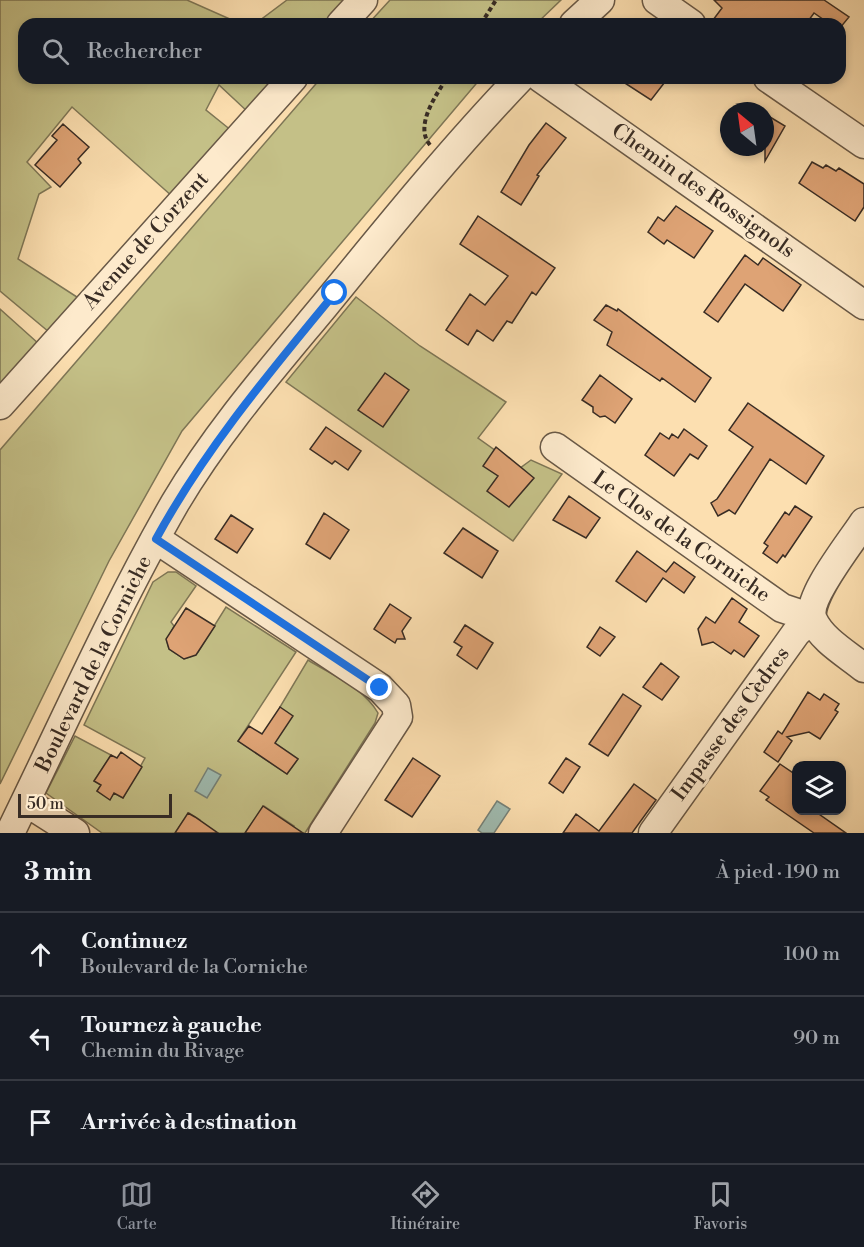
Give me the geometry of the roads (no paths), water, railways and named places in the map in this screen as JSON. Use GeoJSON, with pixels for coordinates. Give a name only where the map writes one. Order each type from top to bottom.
{"type":"FeatureCollection","features":[{"type":"Feature","properties":{"kind":"street"},"geometry":{"type":"LineString","coordinates":[[346,18],[363,0]]}},
{"type":"Feature","properties":{"kind":"street"},"geometry":{"type":"LineString","coordinates":[[580,18],[600,0]]}},
{"type":"Feature","properties":{"kind":"street"},"geometry":{"type":"LineString","coordinates":[[657,0],[682,18]]}},
{"type":"Feature","properties":{"kind":"street","name":"Avenue de Corzent"},"geometry":{"type":"LineString","coordinates":[[0,405],[288,84]]}},
{"type":"Feature","properties":{"kind":"street","name":"Boulevard de la Corniche"},"geometry":{"type":"LineString","coordinates":[[10,833],[156,539],[176,502],[229,423],[446,159],[515,84]]}},
{"type":"Feature","properties":{"kind":"street","name":"Chemin des Rossignols"},"geometry":{"type":"LineString","coordinates":[[550,84],[864,305]]}},
{"type":"Feature","properties":{"kind":"street"},"geometry":{"type":"LineString","coordinates":[[777,84],[864,144]]}},
{"type":"Feature","properties":{"kind":"street","name":"Le Clos de la Corniche"},"geometry":{"type":"LineString","coordinates":[[555,447],[782,608],[812,618]]}},
{"type":"Feature","properties":{"kind":"street"},"geometry":{"type":"LineString","coordinates":[[864,522],[819,591],[812,607],[812,618],[821,632],[864,668]]}},
{"type":"Feature","properties":{"kind":"street"},"geometry":{"type":"LineString","coordinates":[[156,539],[380,688],[396,705],[398,717],[323,833]]}},
{"type":"Feature","properties":{"kind":"street","name":"Impasse des Cèdres"},"geometry":{"type":"LineString","coordinates":[[653,833],[796,633],[812,618]]}},
{"type":"Feature","properties":{"kind":"street"},"geometry":{"type":"LineString","coordinates":[[26,802],[75,833]]}}]}
